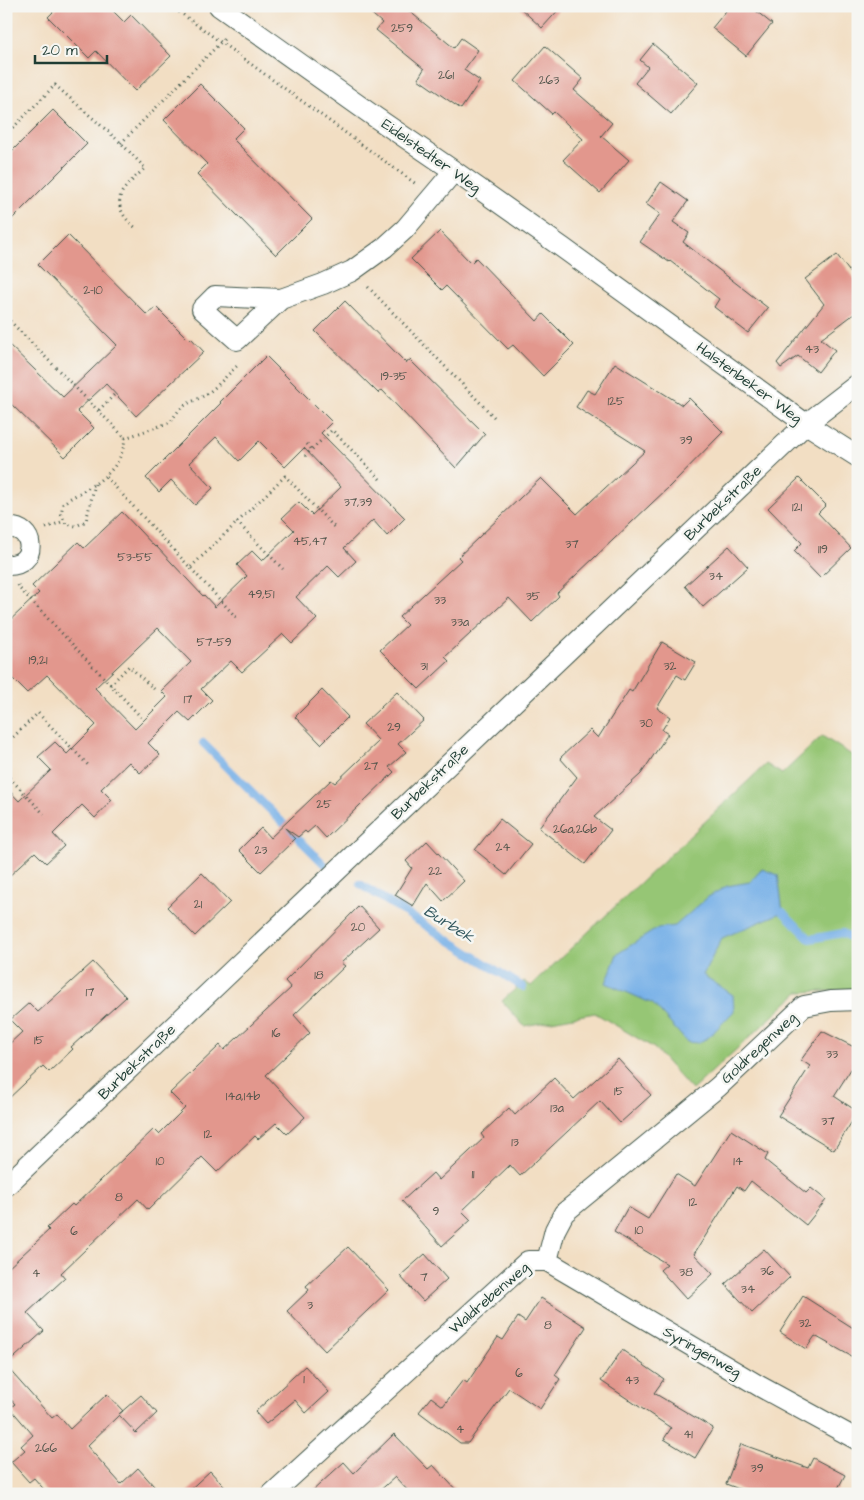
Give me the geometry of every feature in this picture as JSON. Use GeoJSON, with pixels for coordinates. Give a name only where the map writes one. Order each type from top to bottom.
{"type":"FeatureCollection","features":[{"type":"Feature","properties":{"kind":"street","name":"Eidelstedter Weg"},"geometry":{"type":"LineString","coordinates":[[219,6],[374,117],[454,170],[643,307]]}},
{"type":"Feature","properties":{"kind":"street"},"geometry":{"type":"LineString","coordinates":[[281,299],[352,271],[384,248],[404,229],[454,170]]}},
{"type":"Feature","properties":{"kind":"street","name":"Halstenbeker Weg"},"geometry":{"type":"LineString","coordinates":[[643,307],[806,424],[858,457]]}},
{"type":"Feature","properties":{"kind":"street","name":"Burbekstraße"},"geometry":{"type":"LineString","coordinates":[[6,1186],[806,424],[858,384]]}},
{"type":"Feature","properties":{"kind":"street"},"geometry":{"type":"LineString","coordinates":[[6,528],[18,528],[27,536],[30,542],[26,558],[22,562],[9,566]]}},
{"type":"Feature","properties":{"kind":"street","name":"Goldregenweg"},"geometry":{"type":"LineString","coordinates":[[718,1087],[804,1006],[831,1001],[858,1000]]}},
{"type":"Feature","properties":{"kind":"street","name":"Waldrebenweg"},"geometry":{"type":"LineString","coordinates":[[272,1494],[528,1261],[547,1261],[555,1230],[564,1213],[718,1087]]}},
{"type":"Feature","properties":{"kind":"street","name":"Syringenweg"},"geometry":{"type":"LineString","coordinates":[[547,1261],[761,1387],[858,1440]]}},
{"type":"Feature","properties":{"kind":"path"},"geometry":{"type":"LineString","coordinates":[[171,6],[433,196]]}},
{"type":"Feature","properties":{"kind":"path"},"geometry":{"type":"LineString","coordinates":[[121,143],[240,22]]}},
{"type":"Feature","properties":{"kind":"path"},"geometry":{"type":"LineString","coordinates":[[6,135],[55,85],[121,143],[145,168],[122,194],[121,208],[125,219],[136,228]]}},
{"type":"Feature","properties":{"kind":"path"},"geometry":{"type":"LineString","coordinates":[[352,271],[494,417]]}},
{"type":"Feature","properties":{"kind":"path"},"geometry":{"type":"LineString","coordinates":[[10,321],[126,438]]}},
{"type":"Feature","properties":{"kind":"path"},"geometry":{"type":"LineString","coordinates":[[126,438],[171,422],[177,411],[187,403],[199,399],[210,392],[238,365]]}},
{"type":"Feature","properties":{"kind":"path"},"geometry":{"type":"LineString","coordinates":[[99,410],[115,394]]}},
{"type":"Feature","properties":{"kind":"path"},"geometry":{"type":"LineString","coordinates":[[305,456],[332,430],[381,480]]}},
{"type":"Feature","properties":{"kind":"path"},"geometry":{"type":"LineString","coordinates":[[95,484],[86,521],[76,526],[66,524],[61,514],[63,504],[106,477],[117,463],[124,448],[126,438]]}},
{"type":"Feature","properties":{"kind":"path"},"geometry":{"type":"LineString","coordinates":[[307,444],[312,450]]}},
{"type":"Feature","properties":{"kind":"path"},"geometry":{"type":"LineString","coordinates":[[191,567],[285,476],[334,527]]}},
{"type":"Feature","properties":{"kind":"path"},"geometry":{"type":"LineString","coordinates":[[106,477],[236,617]]}},
{"type":"Feature","properties":{"kind":"path"},"geometry":{"type":"LineString","coordinates":[[237,522],[283,569]]}},
{"type":"Feature","properties":{"kind":"path"},"geometry":{"type":"LineString","coordinates":[[9,566],[20,589],[141,718]]}},
{"type":"Feature","properties":{"kind":"path"},"geometry":{"type":"LineString","coordinates":[[110,685],[129,666],[154,690]]}},
{"type":"Feature","properties":{"kind":"path"},"geometry":{"type":"LineString","coordinates":[[6,744],[38,714],[88,765]]}},
{"type":"Feature","properties":{"kind":"path"},"geometry":{"type":"LineString","coordinates":[[6,774],[44,814]]}},
{"type":"Feature","properties":{"kind":"green space"},"geometry":{"type":"Polygon","coordinates":[[[822,736],[858,759],[858,990],[799,992],[692,1090],[654,1048],[595,1013],[524,1026],[502,1001],[524,981],[531,986],[766,764],[782,774],[822,736]]]}},
{"type":"Feature","properties":{"kind":"water"},"geometry":{"type":"Polygon","coordinates":[[[762,869],[778,875],[783,912],[722,938],[703,975],[733,995],[734,1011],[709,1037],[698,1043],[687,1042],[653,1004],[606,983],[617,954],[658,928],[675,926],[708,897],[727,886],[750,882],[762,869]]]}},
{"type":"Feature","properties":{"kind":"building"},"geometry":{"type":"Polygon","coordinates":[[[59,6],[108,6],[124,22],[131,15],[171,56],[135,91],[96,51],[89,58],[48,17],[59,6]]]}},
{"type":"Feature","properties":{"kind":"building"},"geometry":{"type":"Polygon","coordinates":[[[363,6],[403,6],[454,48],[461,38],[478,50],[464,70],[480,81],[461,109],[418,79],[424,69],[376,30],[382,23],[363,6]]]}},
{"type":"Feature","properties":{"kind":"building"},"geometry":{"type":"Polygon","coordinates":[[[518,6],[562,6],[542,28],[518,6]]]}},
{"type":"Feature","properties":{"kind":"building"},"geometry":{"type":"Polygon","coordinates":[[[730,6],[750,6],[772,24],[746,56],[712,28],[730,6]]]}},
{"type":"Feature","properties":{"kind":"building"},"geometry":{"type":"Polygon","coordinates":[[[653,44],[698,83],[671,114],[635,83],[648,67],[640,60],[653,44]]]}},
{"type":"Feature","properties":{"kind":"building"},"geometry":{"type":"Polygon","coordinates":[[[545,46],[583,79],[574,90],[612,123],[601,136],[629,160],[600,193],[563,160],[583,139],[554,112],[552,114],[515,81],[545,46]]]}},
{"type":"Feature","properties":{"kind":"building"},"geometry":{"type":"Polygon","coordinates":[[[200,84],[244,128],[233,139],[312,219],[276,255],[197,174],[207,164],[164,120],[200,84]]]}},
{"type":"Feature","properties":{"kind":"building"},"geometry":{"type":"Polygon","coordinates":[[[53,110],[87,144],[6,225],[6,157],[53,110]]]}},
{"type":"Feature","properties":{"kind":"building"},"geometry":{"type":"Polygon","coordinates":[[[661,182],[688,201],[673,222],[689,233],[683,242],[768,308],[748,333],[714,307],[719,299],[670,261],[640,242],[660,214],[646,204],[661,182]]]}},
{"type":"Feature","properties":{"kind":"building"},"geometry":{"type":"Polygon","coordinates":[[[440,231],[471,263],[476,258],[537,321],[543,314],[574,345],[543,376],[513,345],[508,349],[446,286],[442,290],[411,259],[440,231]]]}},
{"type":"Feature","properties":{"kind":"building"},"geometry":{"type":"Polygon","coordinates":[[[68,235],[147,315],[156,307],[189,340],[191,338],[204,352],[136,416],[106,384],[77,411],[94,428],[65,457],[6,399],[6,342],[63,397],[117,345],[38,265],[68,235]]]}},
{"type":"Feature","properties":{"kind":"building"},"geometry":{"type":"Polygon","coordinates":[[[837,255],[858,283],[858,311],[821,339],[835,350],[818,372],[798,356],[781,368],[777,363],[824,304],[805,279],[837,255]]]}},
{"type":"Feature","properties":{"kind":"building"},"geometry":{"type":"Polygon","coordinates":[[[345,301],[406,363],[410,360],[485,434],[456,468],[382,390],[378,393],[315,331],[345,301]]]}},
{"type":"Feature","properties":{"kind":"building"},"geometry":{"type":"Polygon","coordinates":[[[266,356],[332,422],[321,433],[405,518],[387,536],[373,520],[344,548],[356,561],[339,577],[328,566],[296,597],[317,619],[292,643],[283,634],[242,672],[231,661],[201,689],[212,700],[190,722],[179,712],[148,743],[160,755],[140,773],[129,762],[101,789],[112,800],[95,818],[82,805],[53,834],[64,846],[46,863],[35,852],[6,879],[6,787],[19,801],[51,770],[38,757],[55,742],[67,754],[96,725],[47,675],[27,693],[6,672],[6,624],[39,593],[32,586],[78,542],[84,548],[122,512],[215,607],[247,576],[237,565],[252,551],[262,561],[294,530],[282,518],[299,502],[312,515],[341,487],[304,448],[285,467],[259,441],[239,461],[216,437],[189,463],[213,488],[195,505],[171,480],[159,492],[146,478],[266,356]],[[158,628],[95,688],[135,729],[167,697],[161,691],[191,662],[158,628]]]}},
{"type":"Feature","properties":{"kind":"building"},"geometry":{"type":"Polygon","coordinates":[[[615,363],[682,405],[689,398],[723,432],[669,487],[557,593],[559,596],[532,622],[509,598],[445,657],[449,661],[419,689],[380,650],[407,625],[399,617],[461,560],[458,557],[541,478],[577,514],[645,451],[576,407],[587,390],[595,394],[615,363]]]}},
{"type":"Feature","properties":{"kind":"building"},"geometry":{"type":"Polygon","coordinates":[[[799,478],[826,505],[818,513],[851,548],[820,578],[794,551],[802,543],[768,508],[799,478]]]}},
{"type":"Feature","properties":{"kind":"building"},"geometry":{"type":"Polygon","coordinates":[[[729,546],[748,567],[703,607],[685,586],[729,546]]]}},
{"type":"Feature","properties":{"kind":"building"},"geometry":{"type":"Polygon","coordinates":[[[662,642],[696,662],[685,680],[677,675],[657,708],[670,717],[662,730],[668,734],[641,774],[594,817],[611,830],[585,864],[539,828],[577,777],[560,758],[590,730],[598,738],[629,690],[632,692],[662,642]]]}},
{"type":"Feature","properties":{"kind":"building"},"geometry":{"type":"Polygon","coordinates":[[[322,690],[348,717],[321,744],[295,717],[322,690]]]}},
{"type":"Feature","properties":{"kind":"building"},"geometry":{"type":"Polygon","coordinates":[[[397,692],[424,720],[398,744],[406,752],[389,767],[394,772],[326,838],[315,826],[307,833],[305,831],[298,837],[285,828],[295,839],[261,872],[239,850],[261,828],[270,838],[331,780],[335,783],[379,741],[363,724],[397,692]]]}},
{"type":"Feature","properties":{"kind":"building"},"geometry":{"type":"Polygon","coordinates":[[[500,819],[531,844],[506,875],[475,850],[500,819]]]}},
{"type":"Feature","properties":{"kind":"building"},"geometry":{"type":"Polygon","coordinates":[[[427,841],[464,881],[443,901],[427,883],[413,906],[395,895],[412,868],[406,861],[427,841]]]}},
{"type":"Feature","properties":{"kind":"building"},"geometry":{"type":"Polygon","coordinates":[[[202,873],[230,902],[195,936],[167,907],[202,873]]]}},
{"type":"Feature","properties":{"kind":"building"},"geometry":{"type":"Polygon","coordinates":[[[359,906],[379,928],[341,963],[345,966],[294,1015],[310,1033],[266,1075],[305,1117],[287,1134],[276,1123],[258,1139],[255,1136],[217,1172],[202,1157],[148,1210],[138,1199],[61,1273],[65,1278],[27,1313],[44,1331],[6,1365],[6,1270],[49,1230],[47,1228],[72,1204],[74,1206],[154,1129],[159,1134],[185,1108],[170,1093],[220,1045],[224,1050],[291,988],[285,981],[359,906]]]}},
{"type":"Feature","properties":{"kind":"building"},"geometry":{"type":"Polygon","coordinates":[[[93,962],[126,997],[71,1047],[73,1049],[49,1072],[43,1066],[6,1101],[6,1047],[22,1032],[10,1020],[29,1003],[38,1012],[93,962]]]}},
{"type":"Feature","properties":{"kind":"building"},"geometry":{"type":"Polygon","coordinates":[[[822,1031],[858,1049],[858,1058],[834,1096],[858,1112],[834,1150],[778,1116],[810,1066],[801,1060],[822,1031]]]}},
{"type":"Feature","properties":{"kind":"building"},"geometry":{"type":"Polygon","coordinates":[[[618,1059],[651,1095],[620,1123],[600,1101],[520,1176],[510,1165],[462,1211],[471,1220],[442,1246],[402,1201],[433,1173],[439,1180],[484,1138],[481,1134],[509,1108],[515,1115],[554,1078],[574,1099],[618,1059]]]}},
{"type":"Feature","properties":{"kind":"building"},"geometry":{"type":"Polygon","coordinates":[[[731,1130],[768,1154],[765,1160],[806,1193],[811,1188],[826,1200],[806,1225],[751,1181],[744,1191],[737,1186],[694,1254],[713,1274],[686,1299],[660,1270],[667,1264],[614,1232],[628,1207],[648,1219],[676,1174],[695,1186],[731,1130]]]}},
{"type":"Feature","properties":{"kind":"building"},"geometry":{"type":"Polygon","coordinates":[[[348,1247],[389,1290],[325,1351],[287,1311],[309,1290],[306,1286],[348,1247]]]}},
{"type":"Feature","properties":{"kind":"building"},"geometry":{"type":"Polygon","coordinates":[[[764,1249],[790,1277],[752,1313],[725,1284],[764,1249]]]}},
{"type":"Feature","properties":{"kind":"building"},"geometry":{"type":"Polygon","coordinates":[[[425,1254],[447,1279],[423,1301],[400,1276],[425,1254]]]}},
{"type":"Feature","properties":{"kind":"building"},"geometry":{"type":"Polygon","coordinates":[[[803,1296],[858,1331],[858,1360],[815,1336],[806,1349],[780,1332],[803,1296]]]}},
{"type":"Feature","properties":{"kind":"building"},"geometry":{"type":"Polygon","coordinates":[[[541,1298],[586,1327],[555,1375],[560,1379],[540,1409],[509,1388],[468,1443],[460,1443],[419,1412],[431,1397],[443,1406],[463,1380],[467,1383],[498,1337],[503,1340],[518,1317],[525,1322],[541,1298]]]}},
{"type":"Feature","properties":{"kind":"building"},"geometry":{"type":"Polygon","coordinates":[[[622,1350],[664,1379],[654,1393],[713,1428],[695,1458],[664,1439],[671,1428],[601,1381],[622,1350]]]}},
{"type":"Feature","properties":{"kind":"building"},"geometry":{"type":"Polygon","coordinates":[[[6,1366],[52,1418],[57,1414],[70,1429],[107,1394],[123,1411],[141,1395],[157,1413],[136,1433],[119,1415],[87,1446],[121,1484],[138,1468],[161,1494],[48,1494],[34,1478],[29,1482],[11,1462],[25,1450],[21,1446],[33,1435],[10,1408],[15,1404],[6,1394],[6,1366]]]}},
{"type":"Feature","properties":{"kind":"building"},"geometry":{"type":"Polygon","coordinates":[[[305,1366],[329,1392],[306,1413],[295,1400],[266,1424],[255,1412],[305,1366]]]}},
{"type":"Feature","properties":{"kind":"building"},"geometry":{"type":"Polygon","coordinates":[[[394,1434],[428,1469],[433,1465],[460,1494],[411,1494],[395,1477],[376,1494],[309,1494],[344,1462],[354,1473],[394,1434]]]}},
{"type":"Feature","properties":{"kind":"building"},"geometry":{"type":"Polygon","coordinates":[[[741,1444],[808,1468],[813,1458],[845,1475],[835,1494],[752,1494],[726,1484],[741,1444]]]}},
{"type":"Feature","properties":{"kind":"building"},"geometry":{"type":"Polygon","coordinates":[[[210,1471],[231,1494],[185,1494],[210,1471]]]}},
{"type":"Feature","properties":{"kind":"waterway","name":"Burbek"},"geometry":{"type":"LineString","coordinates":[[203,743],[324,864]]}},
{"type":"Feature","properties":{"kind":"waterway","name":"Burbek"},"geometry":{"type":"LineString","coordinates":[[360,884],[523,987]]}},
{"type":"Feature","properties":{"kind":"waterway"},"geometry":{"type":"LineString","coordinates":[[783,912],[810,939],[843,933],[858,943]]}}]}
